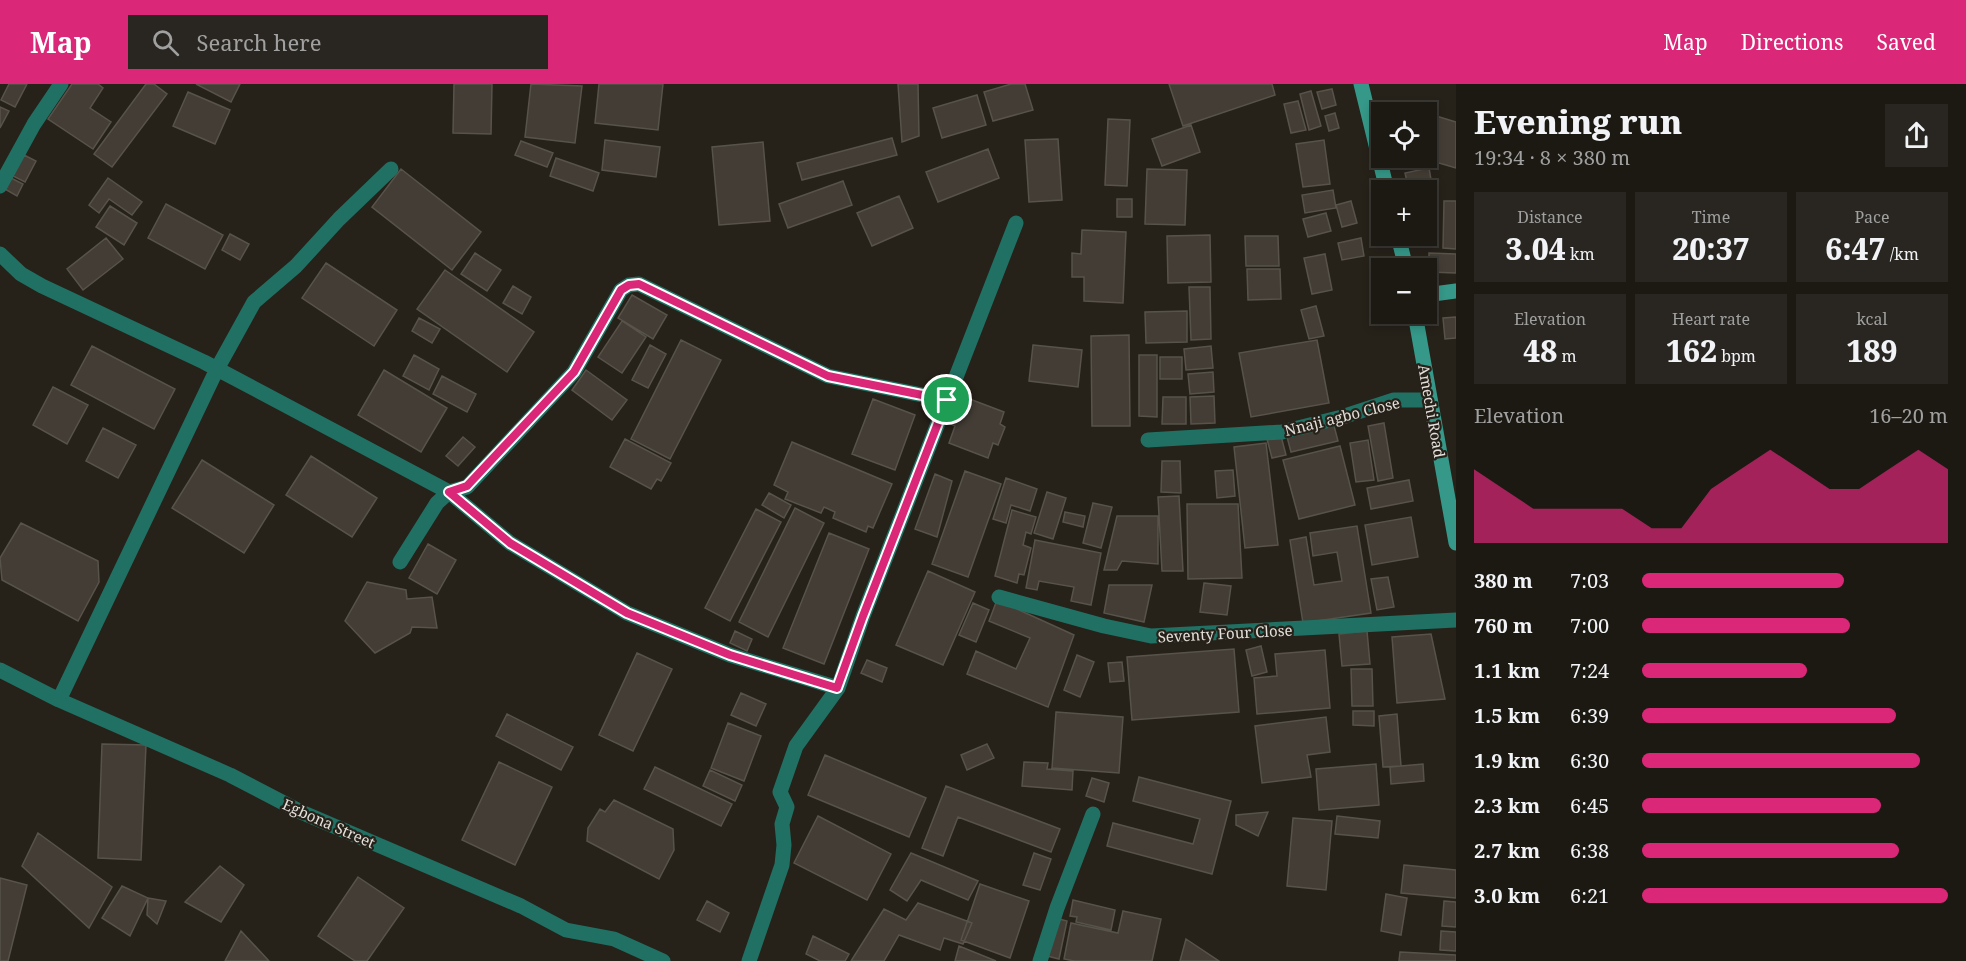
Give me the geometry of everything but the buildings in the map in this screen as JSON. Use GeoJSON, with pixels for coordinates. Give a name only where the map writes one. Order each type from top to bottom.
{"type":"FeatureCollection","features":[{"type":"Feature","properties":{"kind":"main road"},"geometry":{"type":"LineString","coordinates":[[1361,84],[1385,180]]}},
{"type":"Feature","properties":{"kind":"main road"},"geometry":{"type":"LineString","coordinates":[[1437,294],[1456,291]]}},
{"type":"Feature","properties":{"kind":"main road","name":"Amechi Road"},"geometry":{"type":"LineString","coordinates":[[1417,324],[1456,543]]}},
{"type":"Feature","properties":{"kind":"street"},"geometry":{"type":"LineString","coordinates":[[0,186],[34,124],[61,84]]}},
{"type":"Feature","properties":{"kind":"street"},"geometry":{"type":"LineString","coordinates":[[59,700],[217,369],[254,302],[296,266],[339,219],[391,169]]}},
{"type":"Feature","properties":{"kind":"street"},"geometry":{"type":"LineString","coordinates":[[749,961],[782,865],[784,845],[782,824],[787,807],[780,792],[796,746],[837,688],[1016,223]]}},
{"type":"Feature","properties":{"kind":"street"},"geometry":{"type":"LineString","coordinates":[[0,254],[21,274],[42,286],[217,369],[449,492],[510,543],[627,613],[730,655],[837,688]]}},
{"type":"Feature","properties":{"kind":"street"},"geometry":{"type":"LineString","coordinates":[[400,562],[437,503],[449,492],[467,486],[574,372],[621,290],[629,285],[639,284],[828,376],[947,400]]}},
{"type":"Feature","properties":{"kind":"street","name":"Nnaji agbo Close"},"geometry":{"type":"LineString","coordinates":[[1148,440],[1282,432],[1342,417],[1394,400],[1429,400]]}},
{"type":"Feature","properties":{"kind":"street","name":"Seventy Four Close"},"geometry":{"type":"LineString","coordinates":[[999,597],[1104,626],[1151,636],[1456,620]]}},
{"type":"Feature","properties":{"kind":"street","name":"Egbona Street"},"geometry":{"type":"LineString","coordinates":[[0,670],[59,700],[230,775],[301,812],[521,906],[566,930],[614,939],[663,961]]}},
{"type":"Feature","properties":{"kind":"street"},"geometry":{"type":"LineString","coordinates":[[1040,961],[1057,908],[1094,814]]}},
{"type":"Feature","properties":{"kind":"route"},"geometry":{"type":"LineString","coordinates":[[639,284],[828,376],[947,400],[837,688],[730,655],[627,613],[510,543],[449,492],[467,486],[574,372],[621,290],[629,285],[639,284]]}}]}
